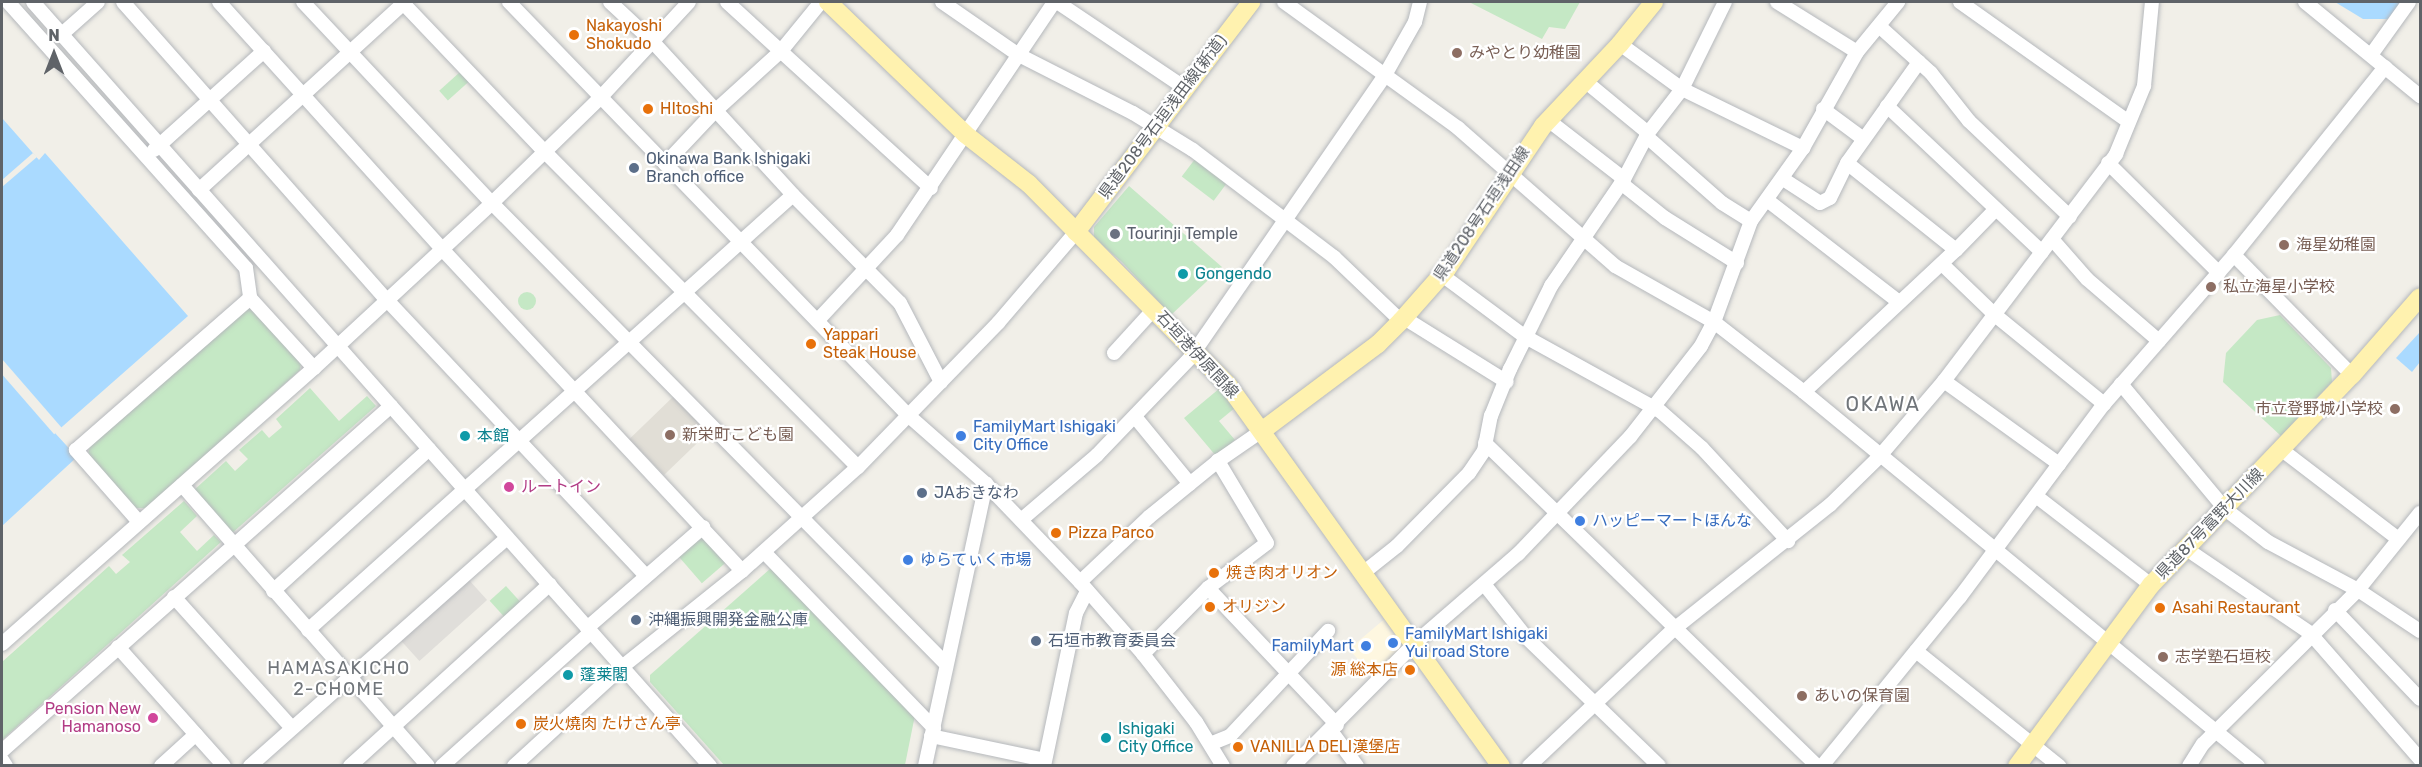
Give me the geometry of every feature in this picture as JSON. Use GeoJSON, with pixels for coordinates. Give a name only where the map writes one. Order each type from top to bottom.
{"type":"FeatureCollection","features":[{"type":"Feature","properties":{"kind":"main road","name":"石垣港伊原間線"},"geometry":{"type":"LineString","coordinates":[[828,2],[965,134],[1029,184],[1195,349],[1263,430],[1501,765]]}},
{"type":"Feature","properties":{"kind":"main road","name":"県道208号石垣浅田線(新道)"},"geometry":{"type":"LineString","coordinates":[[1076,232],[1251,2]]}},
{"type":"Feature","properties":{"kind":"main road","name":"県道208号石垣浅田線"},"geometry":{"type":"LineString","coordinates":[[1263,430],[1378,344],[1401,321],[1442,275],[1548,120],[1620,44],[1654,2]]}},
{"type":"Feature","properties":{"kind":"main road","name":"県道87号富野大川線"},"geometry":{"type":"LineString","coordinates":[[2017,765],[2106,642],[2151,585],[2282,450],[2421,297]]}},
{"type":"Feature","properties":{"kind":"street"},"geometry":{"type":"LineString","coordinates":[[8,2],[246,268],[250,298],[314,368]]}},
{"type":"Feature","properties":{"kind":"street"},"geometry":{"type":"LineString","coordinates":[[33,2],[710,765]]}},
{"type":"Feature","properties":{"kind":"street"},"geometry":{"type":"LineString","coordinates":[[48,48],[98,2]]}},
{"type":"Feature","properties":{"kind":"street"},"geometry":{"type":"LineString","coordinates":[[123,2],[212,99],[386,299],[646,576]]}},
{"type":"Feature","properties":{"kind":"street"},"geometry":{"type":"LineString","coordinates":[[219,2],[442,249],[703,526],[742,571]]}},
{"type":"Feature","properties":{"kind":"street"},"geometry":{"type":"LineString","coordinates":[[303,2],[492,203],[946,664]]}},
{"type":"Feature","properties":{"kind":"street"},"geometry":{"type":"LineString","coordinates":[[199,190],[305,97],[404,2],[545,152],[858,467]]}},
{"type":"Feature","properties":{"kind":"street"},"geometry":{"type":"LineString","coordinates":[[509,2],[909,416],[986,484],[1022,520],[1143,654],[1223,765]]}},
{"type":"Feature","properties":{"kind":"street"},"geometry":{"type":"LineString","coordinates":[[610,2],[653,42],[793,195],[900,303],[941,382]]}},
{"type":"Feature","properties":{"kind":"street"},"geometry":{"type":"LineString","coordinates":[[2,644],[314,368],[492,203],[600,98],[689,2]]}},
{"type":"Feature","properties":{"kind":"street"},"geometry":{"type":"LineString","coordinates":[[727,2],[931,188]]}},
{"type":"Feature","properties":{"kind":"street"},"geometry":{"type":"LineString","coordinates":[[665,164],[715,111],[781,51],[821,2]]}},
{"type":"Feature","properties":{"kind":"street"},"geometry":{"type":"LineString","coordinates":[[942,2],[1017,54],[1155,126],[1286,219],[1334,257],[1401,321],[1409,321],[1507,382]]}},
{"type":"Feature","properties":{"kind":"street"},"geometry":{"type":"LineString","coordinates":[[818,320],[868,270],[931,188],[1017,54],[1056,2],[1185,88]]}},
{"type":"Feature","properties":{"kind":"street"},"geometry":{"type":"LineString","coordinates":[[1284,2],[1458,128],[1585,237],[1615,266],[1714,322],[1804,392],[1879,457],[2258,765]]}},
{"type":"Feature","properties":{"kind":"street"},"geometry":{"type":"LineString","coordinates":[[1022,520],[1136,418],[1195,349],[1385,75],[1415,22],[1420,2]]}},
{"type":"Feature","properties":{"kind":"street"},"geometry":{"type":"LineString","coordinates":[[1363,573],[1396,546],[1469,473],[1485,443],[1491,416],[1507,382],[1524,336],[1551,286],[1623,181],[1647,134],[1682,89],[1725,2]]}},
{"type":"Feature","properties":{"kind":"street"},"geometry":{"type":"LineString","coordinates":[[1777,2],[1857,52]]}},
{"type":"Feature","properties":{"kind":"street"},"geometry":{"type":"LineString","coordinates":[[1293,765],[1334,728],[1414,644],[1484,584],[1606,465],[1701,346],[1714,322],[1737,263],[1750,221],[1783,179],[1803,148],[1857,52],[1898,2]]}},
{"type":"Feature","properties":{"kind":"street"},"geometry":{"type":"LineString","coordinates":[[1960,2],[2130,123]]}},
{"type":"Feature","properties":{"kind":"street"},"geometry":{"type":"LineString","coordinates":[[1529,765],[1595,706],[1674,629],[1788,540],[1879,457],[1944,381],[2070,217],[2108,163],[2130,123],[2144,86],[2152,2]]}},
{"type":"Feature","properties":{"kind":"street"},"geometry":{"type":"LineString","coordinates":[[2305,2],[2421,96]]}},
{"type":"Feature","properties":{"kind":"street"},"geometry":{"type":"LineString","coordinates":[[2371,55],[2409,2]]}},
{"type":"Feature","properties":{"kind":"street"},"geometry":{"type":"LineString","coordinates":[[1879,26],[1919,62],[1969,122],[2070,217]]}},
{"type":"Feature","properties":{"kind":"street"},"geometry":{"type":"LineString","coordinates":[[1620,44],[1682,89],[1803,148]]}},
{"type":"Feature","properties":{"kind":"street"},"geometry":{"type":"LineString","coordinates":[[146,157],[264,51]]}},
{"type":"Feature","properties":{"kind":"street"},"geometry":{"type":"LineString","coordinates":[[1783,179],[1820,203],[1830,198],[1862,138],[1919,62]]}},
{"type":"Feature","properties":{"kind":"street"},"geometry":{"type":"LineString","coordinates":[[1822,765],[1995,550],[2104,404],[2219,273],[2385,67]]}},
{"type":"Feature","properties":{"kind":"street"},"geometry":{"type":"LineString","coordinates":[[1585,81],[1722,203],[1750,221]]}},
{"type":"Feature","properties":{"kind":"street"},"geometry":{"type":"LineString","coordinates":[[1887,106],[2042,252]]}},
{"type":"Feature","properties":{"kind":"street"},"geometry":{"type":"LineString","coordinates":[[1823,109],[1862,138]]}},
{"type":"Feature","properties":{"kind":"street"},"geometry":{"type":"LineString","coordinates":[[1548,120],[1665,218],[1737,263]]}},
{"type":"Feature","properties":{"kind":"street"},"geometry":{"type":"LineString","coordinates":[[1847,163],[1956,250]]}},
{"type":"Feature","properties":{"kind":"street"},"geometry":{"type":"LineString","coordinates":[[2108,163],[2142,201],[2219,273]]}},
{"type":"Feature","properties":{"kind":"street"},"geometry":{"type":"LineString","coordinates":[[308,630],[793,195]]}},
{"type":"Feature","properties":{"kind":"street"},"geometry":{"type":"LineString","coordinates":[[1767,200],[1899,302]]}},
{"type":"Feature","properties":{"kind":"street"},"geometry":{"type":"LineString","coordinates":[[1804,392],[1942,264],[1996,209]]}},
{"type":"Feature","properties":{"kind":"street"},"geometry":{"type":"LineString","coordinates":[[514,765],[622,667],[742,571],[858,467],[941,382],[1076,232]]}},
{"type":"Feature","properties":{"kind":"street"},"geometry":{"type":"LineString","coordinates":[[2052,239],[2087,279],[2159,341]]}},
{"type":"Feature","properties":{"kind":"street"},"geometry":{"type":"LineString","coordinates":[[2234,255],[2352,375]]}},
{"type":"Feature","properties":{"kind":"street"},"geometry":{"type":"LineString","coordinates":[[1942,264],[1995,315],[2104,404]]}},
{"type":"Feature","properties":{"kind":"street"},"geometry":{"type":"LineString","coordinates":[[1442,275],[1524,336],[1660,411],[1702,448],[1788,540]]}},
{"type":"Feature","properties":{"kind":"street"},"geometry":{"type":"LineString","coordinates":[[139,522],[76,450],[250,298]]}},
{"type":"Feature","properties":{"kind":"street"},"geometry":{"type":"LineString","coordinates":[[1114,353],[1154,309]]}},
{"type":"Feature","properties":{"kind":"street"},"geometry":{"type":"LineString","coordinates":[[1944,381],[2058,464]]}},
{"type":"Feature","properties":{"kind":"street"},"geometry":{"type":"LineString","coordinates":[[2121,384],[2225,509],[2268,542],[2358,590],[2421,632]]}},
{"type":"Feature","properties":{"kind":"street"},"geometry":{"type":"LineString","coordinates":[[2,751],[391,406]]}},
{"type":"Feature","properties":{"kind":"street"},"geometry":{"type":"LineString","coordinates":[[1136,418],[1190,484]]}},
{"type":"Feature","properties":{"kind":"street"},"geometry":{"type":"LineString","coordinates":[[764,552],[933,732],[1044,763],[1083,586],[1190,484],[1218,460],[1263,430]]}},
{"type":"Feature","properties":{"kind":"street"},"geometry":{"type":"LineString","coordinates":[[1485,443],[1674,629],[1817,765]]}},
{"type":"Feature","properties":{"kind":"street"},"geometry":{"type":"LineString","coordinates":[[273,591],[429,449]]}},
{"type":"Feature","properties":{"kind":"street"},"geometry":{"type":"LineString","coordinates":[[2282,450],[2397,538]]}},
{"type":"Feature","properties":{"kind":"street"},"geometry":{"type":"LineString","coordinates":[[1143,654],[1208,588],[1267,543],[1218,460]]}},
{"type":"Feature","properties":{"kind":"street"},"geometry":{"type":"LineString","coordinates":[[925,765],[986,484]]}},
{"type":"Feature","properties":{"kind":"street"},"geometry":{"type":"LineString","coordinates":[[182,485],[428,765]]}},
{"type":"Feature","properties":{"kind":"street"},"geometry":{"type":"LineString","coordinates":[[2036,496],[2151,585]]}},
{"type":"Feature","properties":{"kind":"street"},"geometry":{"type":"LineString","coordinates":[[2189,765],[2216,731],[2310,633],[2358,590],[2397,538],[2421,513]]}},
{"type":"Feature","properties":{"kind":"street"},"geometry":{"type":"LineString","coordinates":[[442,765],[703,526]]}},
{"type":"Feature","properties":{"kind":"street"},"geometry":{"type":"LineString","coordinates":[[250,765],[507,538]]}},
{"type":"Feature","properties":{"kind":"street"},"geometry":{"type":"LineString","coordinates":[[2185,548],[2310,633],[2421,759]]}},
{"type":"Feature","properties":{"kind":"street"},"geometry":{"type":"LineString","coordinates":[[350,765],[550,584]]}},
{"type":"Feature","properties":{"kind":"street"},"geometry":{"type":"LineString","coordinates":[[1484,584],[1526,636],[1595,706],[1659,765]]}},
{"type":"Feature","properties":{"kind":"street"},"geometry":{"type":"LineString","coordinates":[[1208,588],[1288,671],[1334,728],[1358,765]]}},
{"type":"Feature","properties":{"kind":"street"},"geometry":{"type":"LineString","coordinates":[[174,597],[292,728]]}},
{"type":"Feature","properties":{"kind":"street"},"geometry":{"type":"LineString","coordinates":[[2335,610],[2421,699]]}},
{"type":"Feature","properties":{"kind":"street"},"geometry":{"type":"LineString","coordinates":[[1210,744],[1230,736],[1288,671],[1328,631]]}},
{"type":"Feature","properties":{"kind":"street"},"geometry":{"type":"LineString","coordinates":[[118,647],[224,765]]}},
{"type":"Feature","properties":{"kind":"street"},"geometry":{"type":"LineString","coordinates":[[1916,651],[2032,746],[2060,765]]}},
{"type":"Feature","properties":{"kind":"street"},"geometry":{"type":"LineString","coordinates":[[161,765],[196,734]]}},
{"type":"Feature","properties":{"kind":"street"},"geometry":{"type":"LineString","coordinates":[[2,760],[6,765]]}},
{"type":"Feature","properties":{"kind":"shaded area","name":"新栄町こども園"},"geometry":{"type":"Polygon","coordinates":[[[676,394],[711,430],[664,475],[629,439],[676,394]]]}},
{"type":"Feature","properties":{"kind":"shaded area"},"geometry":{"type":"Polygon","coordinates":[[[469,580],[487,600],[419,661],[401,641],[469,580]]]}},
{"type":"Feature","properties":{"kind":"shaded area"},"geometry":{"type":"Polygon","coordinates":[[[1387,617],[1405,642],[1375,679],[1349,649],[1387,617]]]}},
{"type":"Feature","properties":{"kind":"green space"},"geometry":{"type":"Polygon","coordinates":[[[1469,2],[1580,2],[1565,29],[1549,27],[1542,39],[1469,2]]]}},
{"type":"Feature","properties":{"kind":"green space"},"geometry":{"type":"Polygon","coordinates":[[[460,72],[469,82],[448,100],[439,91],[460,72]]]}},
{"type":"Feature","properties":{"kind":"green space"},"geometry":{"type":"Polygon","coordinates":[[[1195,159],[1227,183],[1214,201],[1182,177],[1195,159]]]}},
{"type":"Feature","properties":{"kind":"green space"},"geometry":{"type":"Polygon","coordinates":[[[1129,186],[1222,267],[1171,315],[1122,262],[1094,238],[1094,227],[1129,186]]]}},
{"type":"Feature","properties":{"kind":"green space"},"geometry":{"type":"Polygon","coordinates":[[[527,292],[533,295],[536,301],[533,307],[527,310],[521,307],[518,301],[521,295],[527,292]]]}},
{"type":"Feature","properties":{"kind":"green space"},"geometry":{"type":"Polygon","coordinates":[[[247,309],[253,309],[301,361],[300,370],[146,508],[136,508],[88,455],[90,446],[247,309]]]}},
{"type":"Feature","properties":{"kind":"green space"},"geometry":{"type":"Polygon","coordinates":[[[2280,315],[2331,368],[2332,382],[2281,436],[2223,382],[2226,353],[2257,320],[2280,315]]]}},
{"type":"Feature","properties":{"kind":"green space"},"geometry":{"type":"Polygon","coordinates":[[[310,388],[339,421],[367,396],[376,406],[231,534],[193,491],[226,461],[235,471],[248,459],[239,450],[262,430],[269,438],[282,427],[276,419],[310,388]]]}},
{"type":"Feature","properties":{"kind":"green space"},"geometry":{"type":"Polygon","coordinates":[[[1220,388],[1236,407],[1219,421],[1235,440],[1216,456],[1184,418],[1220,388]]]}},
{"type":"Feature","properties":{"kind":"green space"},"geometry":{"type":"Polygon","coordinates":[[[184,501],[197,516],[180,532],[197,551],[214,535],[221,542],[2,740],[2,662],[109,566],[116,574],[130,562],[122,555],[184,501]]]}},
{"type":"Feature","properties":{"kind":"green space"},"geometry":{"type":"Polygon","coordinates":[[[701,535],[725,563],[702,583],[678,555],[701,535]]]}},
{"type":"Feature","properties":{"kind":"green space"},"geometry":{"type":"Polygon","coordinates":[[[771,568],[915,715],[905,765],[724,765],[650,682],[650,675],[771,568]]]}},
{"type":"Feature","properties":{"kind":"green space"},"geometry":{"type":"Polygon","coordinates":[[[506,586],[522,604],[506,619],[490,601],[506,586]]]}},
{"type":"Feature","properties":{"kind":"water"},"geometry":{"type":"Polygon","coordinates":[[[2335,2],[2401,2],[2388,19],[2363,19],[2335,2]]]}},
{"type":"Feature","properties":{"kind":"water"},"geometry":{"type":"Polygon","coordinates":[[[2,118],[39,160],[45,153],[188,316],[55,433],[77,457],[2,526],[2,118]]]}},
{"type":"Feature","properties":{"kind":"water"},"geometry":{"type":"Polygon","coordinates":[[[2420,332],[2420,362],[2412,372],[2396,358],[2420,332]]]}},
{"type":"Feature","properties":{"kind":"pier"},"geometry":{"type":"Polygon","coordinates":[[[33,153],[37,157],[2,187],[2,180],[33,153]]]}},
{"type":"Feature","properties":{"kind":"pier"},"geometry":{"type":"Polygon","coordinates":[[[2,359],[62,428],[54,434],[2,374],[2,359]]]}},
{"type":"Feature","properties":{"kind":"place","name":"Nakayoshi Shokudo"},"geometry":{"type":"Point","coordinates":[574,35]}},
{"type":"Feature","properties":{"kind":"place","name":"みやとり幼稚園"},"geometry":{"type":"Point","coordinates":[1457,53]}},
{"type":"Feature","properties":{"kind":"place","name":"HItoshi"},"geometry":{"type":"Point","coordinates":[648,109]}},
{"type":"Feature","properties":{"kind":"place","name":"Okinawa Bank Ishigaki Branch office"},"geometry":{"type":"Point","coordinates":[634,168]}},
{"type":"Feature","properties":{"kind":"place","name":"Tourinji Temple"},"geometry":{"type":"Point","coordinates":[1115,234]}},
{"type":"Feature","properties":{"kind":"place","name":"海星幼稚園"},"geometry":{"type":"Point","coordinates":[2284,245]}},
{"type":"Feature","properties":{"kind":"place","name":"Gongendo"},"geometry":{"type":"Point","coordinates":[1183,274]}},
{"type":"Feature","properties":{"kind":"place","name":"私立海星小学校"},"geometry":{"type":"Point","coordinates":[2211,287]}},
{"type":"Feature","properties":{"kind":"place","name":"Yappari Steak House"},"geometry":{"type":"Point","coordinates":[811,344]}},
{"type":"Feature","properties":{"kind":"place","name":"市立登野城小学校"},"geometry":{"type":"Point","coordinates":[2395,409]}},
{"type":"Feature","properties":{"kind":"place","name":"新栄町こども園"},"geometry":{"type":"Point","coordinates":[670,435]}},
{"type":"Feature","properties":{"kind":"place","name":"本館"},"geometry":{"type":"Point","coordinates":[465,436]}},
{"type":"Feature","properties":{"kind":"place","name":"FamilyMart Ishigaki City Office"},"geometry":{"type":"Point","coordinates":[961,436]}},
{"type":"Feature","properties":{"kind":"place","name":"ルートイン"},"geometry":{"type":"Point","coordinates":[509,487]}},
{"type":"Feature","properties":{"kind":"place","name":"JAおきなわ"},"geometry":{"type":"Point","coordinates":[922,493]}},
{"type":"Feature","properties":{"kind":"place","name":"ハッピーマートほんな"},"geometry":{"type":"Point","coordinates":[1580,521]}},
{"type":"Feature","properties":{"kind":"place","name":"Pizza Parco"},"geometry":{"type":"Point","coordinates":[1056,533]}},
{"type":"Feature","properties":{"kind":"place","name":"ゆらてぃく市場"},"geometry":{"type":"Point","coordinates":[908,560]}},
{"type":"Feature","properties":{"kind":"place","name":"焼き肉オリオン"},"geometry":{"type":"Point","coordinates":[1214,573]}},
{"type":"Feature","properties":{"kind":"place","name":"オリジン"},"geometry":{"type":"Point","coordinates":[1210,607]}},
{"type":"Feature","properties":{"kind":"place","name":"Asahi Restaurant"},"geometry":{"type":"Point","coordinates":[2160,608]}},
{"type":"Feature","properties":{"kind":"place","name":"沖縄振興開発金融公庫"},"geometry":{"type":"Point","coordinates":[636,620]}},
{"type":"Feature","properties":{"kind":"place","name":"石垣市教育委員会"},"geometry":{"type":"Point","coordinates":[1036,641]}},
{"type":"Feature","properties":{"kind":"place","name":"FamilyMart Ishigaki Yui road Store"},"geometry":{"type":"Point","coordinates":[1393,643]}},
{"type":"Feature","properties":{"kind":"place","name":"FamilyMart"},"geometry":{"type":"Point","coordinates":[1366,646]}},
{"type":"Feature","properties":{"kind":"place","name":"志学塾石垣校"},"geometry":{"type":"Point","coordinates":[2163,657]}},
{"type":"Feature","properties":{"kind":"place","name":"源 総本店"},"geometry":{"type":"Point","coordinates":[1410,670]}},
{"type":"Feature","properties":{"kind":"place","name":"蓬莱閣"},"geometry":{"type":"Point","coordinates":[568,675]}},
{"type":"Feature","properties":{"kind":"place","name":"あいの保育園"},"geometry":{"type":"Point","coordinates":[1802,696]}},
{"type":"Feature","properties":{"kind":"place","name":"Pension New Hamanoso"},"geometry":{"type":"Point","coordinates":[153,718]}},
{"type":"Feature","properties":{"kind":"place","name":"炭火燒肉 たけさん亭"},"geometry":{"type":"Point","coordinates":[521,724]}},
{"type":"Feature","properties":{"kind":"place","name":"Ishigaki City Office"},"geometry":{"type":"Point","coordinates":[1106,738]}},
{"type":"Feature","properties":{"kind":"place","name":"VANILLA DELI漢堡店"},"geometry":{"type":"Point","coordinates":[1238,747]}},
{"type":"Feature","properties":{"kind":"district","name":"OKAWA"},"geometry":{"type":"Point","coordinates":[1883,404]}},
{"type":"Feature","properties":{"kind":"district","name":"HAMASAKICHO 2-CHOME"},"geometry":{"type":"Point","coordinates":[339,679]}}]}
